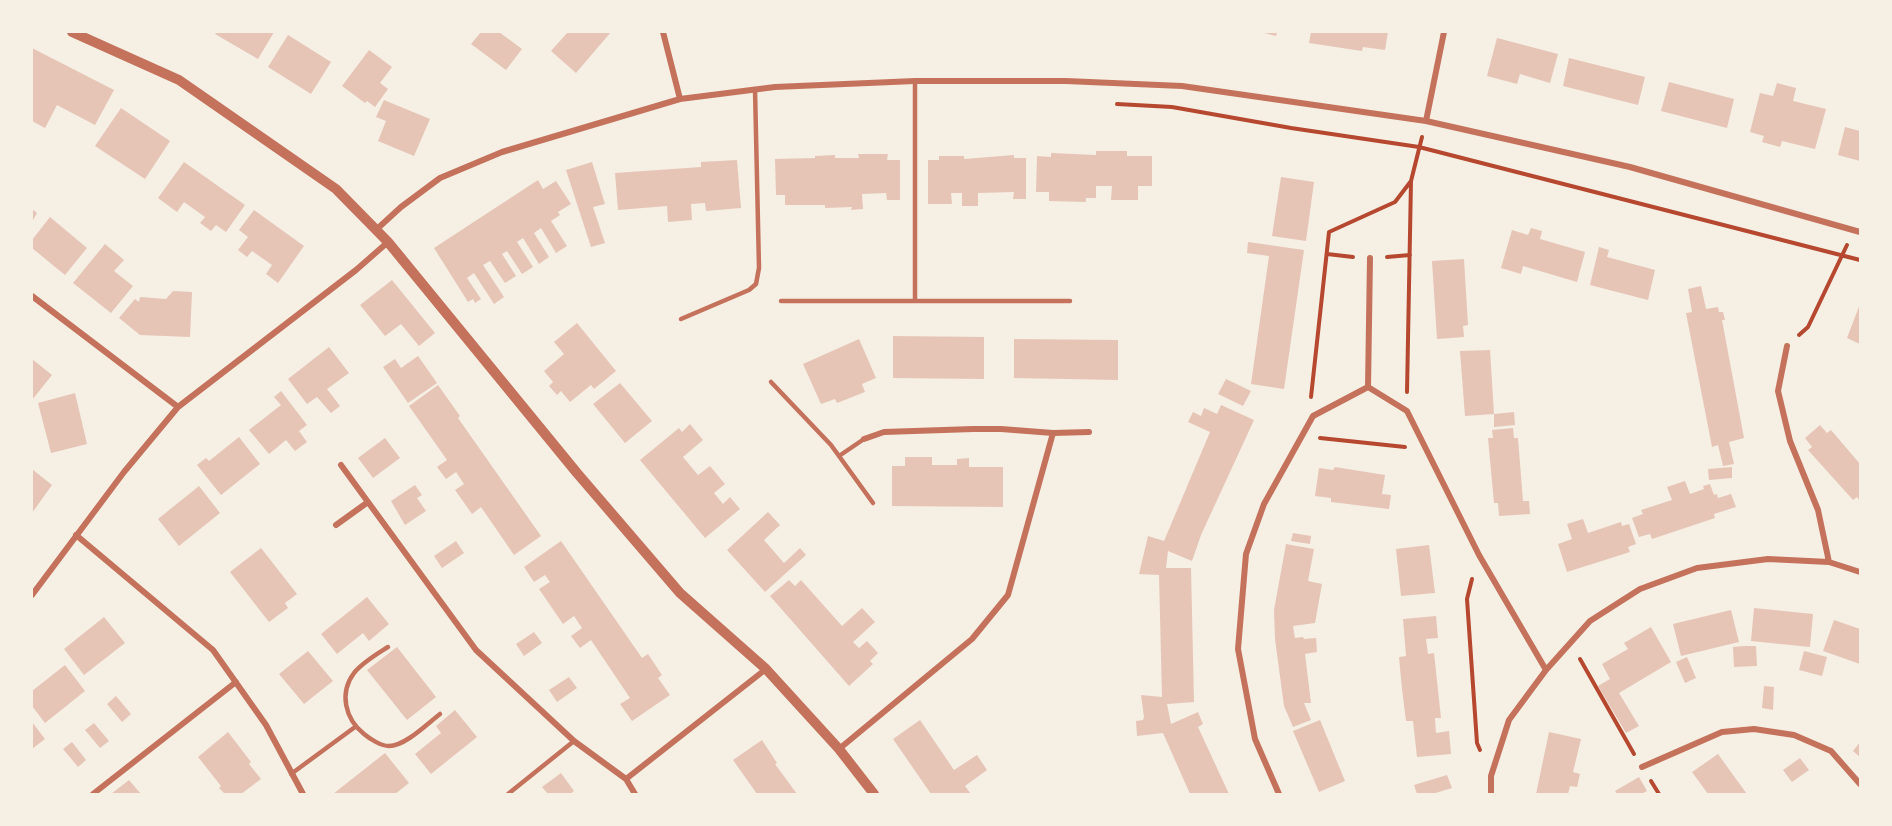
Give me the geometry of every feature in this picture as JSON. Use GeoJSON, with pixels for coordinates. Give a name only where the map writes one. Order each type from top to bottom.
{"type":"FeatureCollection","features":[{"type":"Feature","properties":{"kind":"street"},"geometry":{"type":"LineString","coordinates":[[72,32],[179,80],[336,189],[377,229],[577,473],[680,593],[766,669],[839,749],[874,795]]}},
{"type":"Feature","properties":{"kind":"street"},"geometry":{"type":"LineString","coordinates":[[88,32],[97,42]]}},
{"type":"Feature","properties":{"kind":"street"},"geometry":{"type":"LineString","coordinates":[[663,32],[680,99]]}},
{"type":"Feature","properties":{"kind":"street"},"geometry":{"type":"LineString","coordinates":[[1426,121],[1444,32]]}},
{"type":"Feature","properties":{"kind":"street"},"geometry":{"type":"LineString","coordinates":[[377,229],[401,207],[440,178],[502,152],[680,99],[775,87],[915,81],[1066,81],[1182,86],[1426,121],[1630,167],[1857,231]]}},
{"type":"Feature","properties":{"kind":"street"},"geometry":{"type":"LineString","coordinates":[[32,595],[178,407],[357,270],[388,242]]}},
{"type":"Feature","properties":{"kind":"street"},"geometry":{"type":"LineString","coordinates":[[1368,387],[1370,258]]}},
{"type":"Feature","properties":{"kind":"street"},"geometry":{"type":"LineString","coordinates":[[32,296],[178,407]]}},
{"type":"Feature","properties":{"kind":"street"},"geometry":{"type":"LineString","coordinates":[[1787,346],[1778,391],[1790,441],[1818,510],[1829,562]]}},
{"type":"Feature","properties":{"kind":"street"},"geometry":{"type":"LineString","coordinates":[[1368,387],[1407,411],[1479,555],[1546,670]]}},
{"type":"Feature","properties":{"kind":"street"},"geometry":{"type":"LineString","coordinates":[[1279,795],[1255,739],[1238,649],[1246,554],[1264,504],[1313,416],[1368,387]]}},
{"type":"Feature","properties":{"kind":"street"},"geometry":{"type":"LineString","coordinates":[[864,439],[884,432],[973,429],[1053,433],[1089,432]]}},
{"type":"Feature","properties":{"kind":"street"},"geometry":{"type":"LineString","coordinates":[[839,749],[972,639],[1008,595],[1053,433]]}},
{"type":"Feature","properties":{"kind":"street"},"geometry":{"type":"LineString","coordinates":[[341,465],[476,650],[574,741],[626,779],[635,795]]}},
{"type":"Feature","properties":{"kind":"street"},"geometry":{"type":"LineString","coordinates":[[336,525],[368,502]]}},
{"type":"Feature","properties":{"kind":"street"},"geometry":{"type":"LineString","coordinates":[[76,536],[213,650],[266,726],[303,795]]}},
{"type":"Feature","properties":{"kind":"street"},"geometry":{"type":"LineString","coordinates":[[1491,795],[1491,776],[1509,720],[1546,670],[1590,621],[1640,589],[1697,568],[1768,559],[1829,562],[1860,572]]}},
{"type":"Feature","properties":{"kind":"street"},"geometry":{"type":"LineString","coordinates":[[626,779],[766,669]]}},
{"type":"Feature","properties":{"kind":"street"},"geometry":{"type":"LineString","coordinates":[[93,795],[236,681]]}},
{"type":"Feature","properties":{"kind":"street"},"geometry":{"type":"LineString","coordinates":[[1642,767],[1722,732],[1754,729],[1794,735],[1831,751],[1860,784]]}},
{"type":"Feature","properties":{"kind":"lane"},"geometry":{"type":"LineString","coordinates":[[915,81],[915,301]]}},
{"type":"Feature","properties":{"kind":"lane"},"geometry":{"type":"LineString","coordinates":[[681,319],[749,290],[756,284],[759,268],[755,89]]}},
{"type":"Feature","properties":{"kind":"lane"},"geometry":{"type":"LineString","coordinates":[[781,301],[1070,302]]}},
{"type":"Feature","properties":{"kind":"lane"},"geometry":{"type":"LineString","coordinates":[[771,382],[816,427],[873,503]]}},
{"type":"Feature","properties":{"kind":"lane"},"geometry":{"type":"LineString","coordinates":[[839,456],[864,439]]}},
{"type":"Feature","properties":{"kind":"lane"},"geometry":{"type":"LineString","coordinates":[[388,647],[354,673],[345,692],[348,715],[355,727],[371,740],[388,746],[403,742],[440,714]]}},
{"type":"Feature","properties":{"kind":"lane"},"geometry":{"type":"LineString","coordinates":[[291,774],[355,727]]}},
{"type":"Feature","properties":{"kind":"lane"},"geometry":{"type":"LineString","coordinates":[[508,795],[574,741]]}},
{"type":"Feature","properties":{"kind":"path"},"geometry":{"type":"LineString","coordinates":[[1114,103],[1172,107],[1419,147],[1860,260]]}},
{"type":"Feature","properties":{"kind":"path"},"geometry":{"type":"LineString","coordinates":[[1407,411],[1411,181],[1426,121]]}},
{"type":"Feature","properties":{"kind":"path"},"geometry":{"type":"LineString","coordinates":[[1313,416],[1310,395],[1329,232],[1395,202],[1411,181]]}},
{"type":"Feature","properties":{"kind":"path"},"geometry":{"type":"LineString","coordinates":[[1787,346],[1808,327],[1857,231]]}},
{"type":"Feature","properties":{"kind":"path"},"geometry":{"type":"LineString","coordinates":[[1302,436],[1426,449]]}},
{"type":"Feature","properties":{"kind":"path"},"geometry":{"type":"LineString","coordinates":[[1479,555],[1467,599],[1477,743],[1491,776]]}},
{"type":"Feature","properties":{"kind":"path"},"geometry":{"type":"LineString","coordinates":[[1571,643],[1659,795]]}},
{"type":"Feature","properties":{"kind":"building"},"geometry":{"type":"Polygon","coordinates":[[[217,32],[274,32],[258,59],[215,34],[217,32]]]}},
{"type":"Feature","properties":{"kind":"building"},"geometry":{"type":"Polygon","coordinates":[[[481,32],[499,32],[522,49],[506,70],[471,44],[481,32]]]}},
{"type":"Feature","properties":{"kind":"building"},"geometry":{"type":"Polygon","coordinates":[[[568,32],[611,32],[576,73],[551,51],[568,32]]]}},
{"type":"Feature","properties":{"kind":"building"},"geometry":{"type":"Polygon","coordinates":[[[1260,32],[1277,32],[1276,36],[1260,32]]]}},
{"type":"Feature","properties":{"kind":"building"},"geometry":{"type":"Polygon","coordinates":[[[1311,32],[1388,32],[1385,50],[1363,47],[1362,51],[1309,43],[1311,32]]]}},
{"type":"Feature","properties":{"kind":"building"},"geometry":{"type":"Polygon","coordinates":[[[288,35],[331,62],[311,94],[268,67],[288,35]]]}},
{"type":"Feature","properties":{"kind":"building"},"geometry":{"type":"Polygon","coordinates":[[[1497,38],[1558,54],[1550,83],[1520,74],[1517,84],[1487,76],[1497,38]]]}},
{"type":"Feature","properties":{"kind":"building"},"geometry":{"type":"Polygon","coordinates":[[[32,48],[114,90],[95,125],[57,105],[45,128],[32,121],[32,48]]]}},
{"type":"Feature","properties":{"kind":"building"},"geometry":{"type":"Polygon","coordinates":[[[369,50],[392,67],[380,83],[388,89],[375,107],[367,101],[365,103],[342,86],[369,50]]]}},
{"type":"Feature","properties":{"kind":"building"},"geometry":{"type":"Polygon","coordinates":[[[1569,58],[1645,77],[1638,105],[1563,86],[1569,58]]]}},
{"type":"Feature","properties":{"kind":"building"},"geometry":{"type":"Polygon","coordinates":[[[1669,82],[1734,99],[1727,128],[1661,111],[1669,82]]]}},
{"type":"Feature","properties":{"kind":"building"},"geometry":{"type":"Polygon","coordinates":[[[1777,83],[1796,88],[1793,101],[1826,109],[1815,149],[1782,141],[1780,147],[1762,142],[1764,136],[1750,132],[1760,93],[1773,96],[1777,83]]]}},
{"type":"Feature","properties":{"kind":"building"},"geometry":{"type":"Polygon","coordinates":[[[384,100],[430,119],[414,156],[378,141],[386,121],[376,117],[384,100]]]}},
{"type":"Feature","properties":{"kind":"building"},"geometry":{"type":"Polygon","coordinates":[[[121,108],[170,141],[145,179],[95,146],[121,108]]]}},
{"type":"Feature","properties":{"kind":"building"},"geometry":{"type":"Polygon","coordinates":[[[1845,127],[1860,131],[1860,161],[1838,155],[1845,127]]]}},
{"type":"Feature","properties":{"kind":"building"},"geometry":{"type":"Polygon","coordinates":[[[1096,151],[1127,151],[1127,156],[1152,156],[1152,186],[1138,186],[1138,200],[1111,200],[1112,186],[1096,186],[1096,198],[1086,198],[1086,202],[1049,201],[1049,192],[1036,192],[1037,156],[1051,157],[1051,153],[1096,155],[1096,151]]]}},
{"type":"Feature","properties":{"kind":"building"},"geometry":{"type":"Polygon","coordinates":[[[858,154],[888,154],[887,160],[900,160],[900,200],[887,200],[886,193],[862,194],[863,209],[851,210],[852,207],[825,208],[825,205],[785,205],[785,195],[776,195],[775,159],[835,155],[835,158],[859,158],[858,154]]]}},
{"type":"Feature","properties":{"kind":"building"},"geometry":{"type":"Polygon","coordinates":[[[1014,155],[1014,158],[1026,158],[1026,199],[1013,199],[1014,192],[978,193],[978,206],[962,206],[962,193],[951,193],[952,204],[928,204],[928,160],[939,160],[939,156],[964,156],[964,159],[1014,155]]]}},
{"type":"Feature","properties":{"kind":"building"},"geometry":{"type":"Polygon","coordinates":[[[737,160],[741,208],[706,211],[705,203],[691,204],[692,220],[668,222],[667,206],[618,210],[615,173],[701,167],[701,162],[737,160]]]}},
{"type":"Feature","properties":{"kind":"building"},"geometry":{"type":"Polygon","coordinates":[[[184,162],[245,205],[226,232],[216,225],[211,231],[200,223],[205,217],[184,202],[177,212],[158,198],[184,162]]]}},
{"type":"Feature","properties":{"kind":"building"},"geometry":{"type":"Polygon","coordinates":[[[592,162],[605,204],[593,207],[605,243],[591,247],[566,170],[592,162]]]}},
{"type":"Feature","properties":{"kind":"building"},"geometry":{"type":"Polygon","coordinates":[[[1281,177],[1314,182],[1306,241],[1272,236],[1281,177]]]}},
{"type":"Feature","properties":{"kind":"building"},"geometry":{"type":"Polygon","coordinates":[[[538,180],[543,189],[556,181],[571,204],[558,212],[560,215],[551,221],[567,246],[556,253],[541,228],[534,233],[549,257],[539,264],[523,238],[517,242],[533,267],[522,274],[507,251],[502,254],[516,276],[505,283],[490,261],[483,265],[504,297],[494,304],[474,273],[467,278],[481,299],[475,303],[473,299],[468,302],[434,248],[538,180]]]}},
{"type":"Feature","properties":{"kind":"building"},"geometry":{"type":"Polygon","coordinates":[[[32,209],[37,213],[32,222],[32,209]]]}},
{"type":"Feature","properties":{"kind":"building"},"geometry":{"type":"Polygon","coordinates":[[[254,210],[304,246],[278,283],[266,274],[272,265],[252,251],[247,257],[238,250],[248,237],[239,230],[254,210]]]}},
{"type":"Feature","properties":{"kind":"building"},"geometry":{"type":"Polygon","coordinates":[[[50,217],[87,248],[65,275],[32,248],[32,240],[50,217]]]}},
{"type":"Feature","properties":{"kind":"building"},"geometry":{"type":"Polygon","coordinates":[[[1531,228],[1542,231],[1540,239],[1585,252],[1577,282],[1523,266],[1521,274],[1501,268],[1512,230],[1528,235],[1531,228]]]}},
{"type":"Feature","properties":{"kind":"building"},"geometry":{"type":"Polygon","coordinates":[[[1248,242],[1304,250],[1284,389],[1251,384],[1269,256],[1247,253],[1248,242]]]}},
{"type":"Feature","properties":{"kind":"building"},"geometry":{"type":"Polygon","coordinates":[[[105,244],[124,260],[114,271],[133,286],[111,313],[73,283],[105,244]]]}},
{"type":"Feature","properties":{"kind":"building"},"geometry":{"type":"Polygon","coordinates":[[[1599,247],[1609,250],[1607,257],[1655,270],[1648,300],[1590,285],[1599,247]]]}},
{"type":"Feature","properties":{"kind":"building"},"geometry":{"type":"Polygon","coordinates":[[[1464,259],[1468,325],[1463,326],[1464,337],[1437,339],[1432,261],[1464,259]]]}},
{"type":"Feature","properties":{"kind":"building"},"geometry":{"type":"Polygon","coordinates":[[[392,280],[435,333],[419,346],[401,324],[385,336],[360,305],[392,280]]]}},
{"type":"Feature","properties":{"kind":"building"},"geometry":{"type":"Polygon","coordinates":[[[1701,286],[1706,309],[1718,307],[1719,312],[1723,312],[1725,320],[1722,320],[1744,438],[1729,442],[1734,464],[1723,466],[1718,445],[1712,447],[1686,313],[1692,312],[1688,289],[1701,286]]]}},
{"type":"Feature","properties":{"kind":"building"},"geometry":{"type":"Polygon","coordinates":[[[173,291],[192,292],[190,337],[140,335],[119,318],[135,299],[139,302],[140,297],[166,299],[173,291]]]}},
{"type":"Feature","properties":{"kind":"building"},"geometry":{"type":"Polygon","coordinates":[[[1860,304],[1860,344],[1847,338],[1860,304]]]}},
{"type":"Feature","properties":{"kind":"building"},"geometry":{"type":"Polygon","coordinates":[[[577,323],[616,371],[594,389],[591,385],[570,402],[561,391],[557,395],[549,386],[553,382],[544,371],[564,354],[554,342],[577,323]]]}},
{"type":"Feature","properties":{"kind":"building"},"geometry":{"type":"Polygon","coordinates":[[[893,336],[984,337],[984,379],[893,378],[893,336]]]}},
{"type":"Feature","properties":{"kind":"building"},"geometry":{"type":"Polygon","coordinates":[[[859,339],[876,378],[862,384],[865,392],[837,403],[835,399],[821,404],[803,364],[859,339]]]}},
{"type":"Feature","properties":{"kind":"building"},"geometry":{"type":"Polygon","coordinates":[[[1014,339],[1118,340],[1118,380],[1014,378],[1014,339]]]}},
{"type":"Feature","properties":{"kind":"building"},"geometry":{"type":"Polygon","coordinates":[[[329,347],[349,373],[327,389],[340,406],[331,413],[317,397],[307,404],[288,379],[329,347]]]}},
{"type":"Feature","properties":{"kind":"building"},"geometry":{"type":"Polygon","coordinates":[[[1490,350],[1494,414],[1465,416],[1460,351],[1490,350]]]}},
{"type":"Feature","properties":{"kind":"building"},"geometry":{"type":"Polygon","coordinates":[[[418,356],[437,383],[408,403],[383,367],[395,359],[401,368],[418,356]]]}},
{"type":"Feature","properties":{"kind":"building"},"geometry":{"type":"Polygon","coordinates":[[[32,359],[52,375],[32,400],[32,359]]]}},
{"type":"Feature","properties":{"kind":"building"},"geometry":{"type":"Polygon","coordinates":[[[1226,379],[1251,391],[1243,406],[1218,394],[1226,379]]]}},
{"type":"Feature","properties":{"kind":"building"},"geometry":{"type":"Polygon","coordinates":[[[620,383],[652,421],[625,443],[593,404],[620,383]]]}},
{"type":"Feature","properties":{"kind":"building"},"geometry":{"type":"Polygon","coordinates":[[[438,385],[460,416],[458,418],[541,536],[514,555],[481,507],[472,514],[455,490],[464,484],[456,472],[446,479],[437,467],[447,460],[409,406],[438,385]]]}},
{"type":"Feature","properties":{"kind":"building"},"geometry":{"type":"Polygon","coordinates":[[[281,391],[307,425],[299,431],[307,442],[295,451],[286,440],[269,454],[249,430],[281,405],[274,397],[281,391]]]}},
{"type":"Feature","properties":{"kind":"building"},"geometry":{"type":"Polygon","coordinates":[[[75,393],[87,444],[51,453],[38,403],[75,393]]]}},
{"type":"Feature","properties":{"kind":"building"},"geometry":{"type":"Polygon","coordinates":[[[1221,405],[1254,420],[1201,535],[1192,561],[1168,551],[1166,568],[1191,568],[1194,702],[1167,704],[1171,724],[1198,712],[1203,724],[1198,727],[1229,794],[1190,794],[1163,733],[1137,736],[1136,721],[1143,720],[1144,717],[1141,695],[1162,697],[1159,575],[1139,574],[1148,536],[1164,541],[1210,432],[1188,422],[1193,412],[1201,416],[1204,408],[1217,414],[1221,405]]]}},
{"type":"Feature","properties":{"kind":"building"},"geometry":{"type":"Polygon","coordinates":[[[1514,412],[1515,425],[1494,427],[1494,414],[1514,412]]]}},
{"type":"Feature","properties":{"kind":"building"},"geometry":{"type":"Polygon","coordinates":[[[690,424],[703,440],[683,457],[698,475],[710,466],[725,484],[714,493],[723,504],[730,497],[740,509],[705,538],[640,460],[679,428],[682,432],[690,424]]]}},
{"type":"Feature","properties":{"kind":"building"},"geometry":{"type":"Polygon","coordinates":[[[1820,425],[1827,433],[1831,430],[1860,464],[1860,501],[1857,497],[1853,500],[1808,450],[1812,447],[1805,438],[1820,425]]]}},
{"type":"Feature","properties":{"kind":"building"},"geometry":{"type":"Polygon","coordinates":[[[1513,428],[1514,438],[1518,438],[1523,501],[1529,501],[1530,514],[1499,516],[1498,503],[1494,503],[1488,438],[1493,438],[1492,430],[1513,428]]]}},
{"type":"Feature","properties":{"kind":"building"},"geometry":{"type":"Polygon","coordinates":[[[239,437],[260,464],[221,495],[197,465],[206,458],[209,461],[239,437]]]}},
{"type":"Feature","properties":{"kind":"building"},"geometry":{"type":"Polygon","coordinates":[[[385,438],[400,458],[373,478],[358,458],[385,438]]]}},
{"type":"Feature","properties":{"kind":"building"},"geometry":{"type":"Polygon","coordinates":[[[905,457],[932,457],[932,465],[957,465],[957,459],[969,458],[969,467],[1003,467],[1003,507],[892,506],[892,466],[905,466],[905,457]]]}},
{"type":"Feature","properties":{"kind":"building"},"geometry":{"type":"Polygon","coordinates":[[[1335,467],[1385,475],[1382,494],[1391,495],[1389,509],[1331,502],[1331,498],[1315,496],[1319,468],[1333,470],[1335,467]]]}},
{"type":"Feature","properties":{"kind":"building"},"geometry":{"type":"Polygon","coordinates":[[[1732,467],[1732,478],[1709,480],[1708,469],[1732,467]]]}},
{"type":"Feature","properties":{"kind":"building"},"geometry":{"type":"Polygon","coordinates":[[[32,469],[52,485],[32,513],[32,469]]]}},
{"type":"Feature","properties":{"kind":"building"},"geometry":{"type":"Polygon","coordinates":[[[1685,481],[1690,494],[1710,484],[1714,495],[1717,494],[1718,498],[1731,494],[1736,507],[1714,514],[1715,518],[1652,539],[1650,534],[1639,537],[1632,518],[1643,514],[1641,510],[1672,500],[1667,487],[1685,481]]]}},
{"type":"Feature","properties":{"kind":"building"},"geometry":{"type":"Polygon","coordinates":[[[415,485],[422,495],[417,498],[426,511],[405,525],[391,501],[415,485]]]}},
{"type":"Feature","properties":{"kind":"building"},"geometry":{"type":"Polygon","coordinates":[[[199,486],[220,513],[179,546],[158,519],[199,486]]]}},
{"type":"Feature","properties":{"kind":"building"},"geometry":{"type":"Polygon","coordinates":[[[768,512],[780,525],[764,540],[784,563],[800,548],[806,555],[765,592],[727,550],[768,512]]]}},
{"type":"Feature","properties":{"kind":"building"},"geometry":{"type":"Polygon","coordinates":[[[1583,519],[1588,533],[1621,522],[1622,526],[1629,524],[1636,544],[1628,547],[1630,552],[1567,572],[1558,544],[1572,539],[1567,524],[1583,519]]]}},
{"type":"Feature","properties":{"kind":"building"},"geometry":{"type":"Polygon","coordinates":[[[1293,533],[1311,536],[1310,544],[1291,541],[1293,533]]]}},
{"type":"Feature","properties":{"kind":"building"},"geometry":{"type":"Polygon","coordinates":[[[456,541],[464,553],[442,568],[434,556],[456,541]]]}},
{"type":"Feature","properties":{"kind":"building"},"geometry":{"type":"Polygon","coordinates":[[[561,541],[642,658],[648,654],[662,675],[658,678],[670,695],[632,721],[620,704],[630,698],[591,640],[580,648],[571,636],[582,628],[574,616],[563,624],[539,589],[550,582],[545,575],[534,582],[524,567],[561,541]]]}},
{"type":"Feature","properties":{"kind":"building"},"geometry":{"type":"Polygon","coordinates":[[[1286,544],[1314,549],[1308,581],[1322,584],[1315,623],[1293,626],[1295,638],[1316,638],[1317,652],[1305,654],[1311,703],[1304,703],[1311,720],[1293,727],[1284,706],[1275,639],[1274,610],[1286,544]]]}},
{"type":"Feature","properties":{"kind":"building"},"geometry":{"type":"Polygon","coordinates":[[[1429,545],[1435,593],[1401,596],[1396,549],[1429,545]]]}},
{"type":"Feature","properties":{"kind":"building"},"geometry":{"type":"Polygon","coordinates":[[[261,548],[297,594],[285,603],[288,608],[269,622],[230,572],[261,548]]]}},
{"type":"Feature","properties":{"kind":"building"},"geometry":{"type":"Polygon","coordinates":[[[789,580],[795,586],[801,580],[842,626],[862,608],[875,622],[853,642],[859,648],[867,641],[878,653],[870,661],[873,664],[849,686],[770,596],[789,580]]]}},
{"type":"Feature","properties":{"kind":"building"},"geometry":{"type":"Polygon","coordinates":[[[367,597],[389,624],[369,641],[363,633],[337,654],[321,634],[367,597]]]}},
{"type":"Feature","properties":{"kind":"building"},"geometry":{"type":"Polygon","coordinates":[[[1754,608],[1813,614],[1810,647],[1751,641],[1754,608]]]}},
{"type":"Feature","properties":{"kind":"building"},"geometry":{"type":"Polygon","coordinates":[[[1731,610],[1739,642],[1681,656],[1673,624],[1731,610]]]}},
{"type":"Feature","properties":{"kind":"building"},"geometry":{"type":"Polygon","coordinates":[[[1436,616],[1438,638],[1426,639],[1428,654],[1434,653],[1441,718],[1435,718],[1436,733],[1449,731],[1451,754],[1417,757],[1413,721],[1406,721],[1402,689],[1399,657],[1406,656],[1403,619],[1436,616]]]}},
{"type":"Feature","properties":{"kind":"building"},"geometry":{"type":"Polygon","coordinates":[[[104,617],[125,643],[84,675],[64,649],[104,617]]]}},
{"type":"Feature","properties":{"kind":"building"},"geometry":{"type":"Polygon","coordinates":[[[1834,620],[1860,629],[1860,664],[1823,651],[1834,620]]]}},
{"type":"Feature","properties":{"kind":"building"},"geometry":{"type":"Polygon","coordinates":[[[1651,627],[1671,662],[1619,693],[1639,726],[1626,733],[1598,686],[1610,679],[1602,664],[1628,649],[1624,643],[1651,627]]]}},
{"type":"Feature","properties":{"kind":"building"},"geometry":{"type":"Polygon","coordinates":[[[534,632],[542,643],[524,656],[516,644],[534,632]]]}},
{"type":"Feature","properties":{"kind":"building"},"geometry":{"type":"Polygon","coordinates":[[[1756,646],[1757,666],[1734,667],[1733,647],[1756,646]]]}},
{"type":"Feature","properties":{"kind":"building"},"geometry":{"type":"Polygon","coordinates":[[[397,647],[436,697],[407,720],[367,670],[397,647]]]}},
{"type":"Feature","properties":{"kind":"building"},"geometry":{"type":"Polygon","coordinates":[[[308,651],[333,681],[304,704],[279,674],[308,651]]]}},
{"type":"Feature","properties":{"kind":"building"},"geometry":{"type":"Polygon","coordinates":[[[1804,651],[1827,657],[1822,676],[1799,670],[1804,651]]]}},
{"type":"Feature","properties":{"kind":"building"},"geometry":{"type":"Polygon","coordinates":[[[1687,657],[1696,678],[1685,683],[1676,662],[1687,657]]]}},
{"type":"Feature","properties":{"kind":"building"},"geometry":{"type":"Polygon","coordinates":[[[65,665],[85,691],[45,723],[32,706],[32,691],[65,665]]]}},
{"type":"Feature","properties":{"kind":"building"},"geometry":{"type":"Polygon","coordinates":[[[569,677],[577,688],[557,702],[549,690],[569,677]]]}},
{"type":"Feature","properties":{"kind":"building"},"geometry":{"type":"Polygon","coordinates":[[[1764,686],[1774,687],[1773,710],[1762,708],[1764,686]]]}},
{"type":"Feature","properties":{"kind":"building"},"geometry":{"type":"Polygon","coordinates":[[[116,696],[131,714],[122,722],[107,704],[116,696]]]}},
{"type":"Feature","properties":{"kind":"building"},"geometry":{"type":"Polygon","coordinates":[[[455,710],[477,737],[431,774],[415,754],[441,733],[436,726],[455,710]]]}},
{"type":"Feature","properties":{"kind":"building"},"geometry":{"type":"Polygon","coordinates":[[[920,720],[954,770],[977,755],[987,770],[965,786],[971,794],[931,794],[893,739],[920,720]]]}},
{"type":"Feature","properties":{"kind":"building"},"geometry":{"type":"Polygon","coordinates":[[[1320,720],[1345,781],[1319,792],[1293,731],[1320,720]]]}},
{"type":"Feature","properties":{"kind":"building"},"geometry":{"type":"Polygon","coordinates":[[[32,722],[45,739],[32,749],[32,722]]]}},
{"type":"Feature","properties":{"kind":"building"},"geometry":{"type":"Polygon","coordinates":[[[94,723],[109,741],[100,748],[85,730],[94,723]]]}},
{"type":"Feature","properties":{"kind":"building"},"geometry":{"type":"Polygon","coordinates":[[[228,732],[261,779],[241,794],[225,794],[198,757],[228,732]]]}},
{"type":"Feature","properties":{"kind":"building"},"geometry":{"type":"Polygon","coordinates":[[[1549,732],[1581,739],[1573,772],[1580,774],[1577,787],[1570,786],[1568,794],[1536,794],[1549,732]]]}},
{"type":"Feature","properties":{"kind":"building"},"geometry":{"type":"Polygon","coordinates":[[[762,740],[777,763],[775,764],[797,794],[757,794],[733,760],[762,740]]]}},
{"type":"Feature","properties":{"kind":"building"},"geometry":{"type":"Polygon","coordinates":[[[72,742],[86,760],[78,767],[63,749],[72,742]]]}},
{"type":"Feature","properties":{"kind":"building"},"geometry":{"type":"Polygon","coordinates":[[[1860,742],[1860,757],[1853,751],[1860,742]]]}},
{"type":"Feature","properties":{"kind":"building"},"geometry":{"type":"Polygon","coordinates":[[[385,753],[409,783],[395,794],[333,794],[385,753]]]}},
{"type":"Feature","properties":{"kind":"building"},"geometry":{"type":"Polygon","coordinates":[[[1718,754],[1747,794],[1708,794],[1692,772],[1718,754]]]}},
{"type":"Feature","properties":{"kind":"building"},"geometry":{"type":"Polygon","coordinates":[[[1800,758],[1809,770],[1792,782],[1783,770],[1800,758]]]}},
{"type":"Feature","properties":{"kind":"building"},"geometry":{"type":"Polygon","coordinates":[[[561,773],[574,791],[570,794],[548,794],[542,787],[561,773]]]}},
{"type":"Feature","properties":{"kind":"building"},"geometry":{"type":"Polygon","coordinates":[[[1447,775],[1452,788],[1432,794],[1417,794],[1414,785],[1447,775]]]}},
{"type":"Feature","properties":{"kind":"building"},"geometry":{"type":"Polygon","coordinates":[[[1639,777],[1647,791],[1641,794],[1617,794],[1615,791],[1639,777]]]}},
{"type":"Feature","properties":{"kind":"building"},"geometry":{"type":"Polygon","coordinates":[[[129,780],[141,794],[111,794],[129,780]]]}}]}
